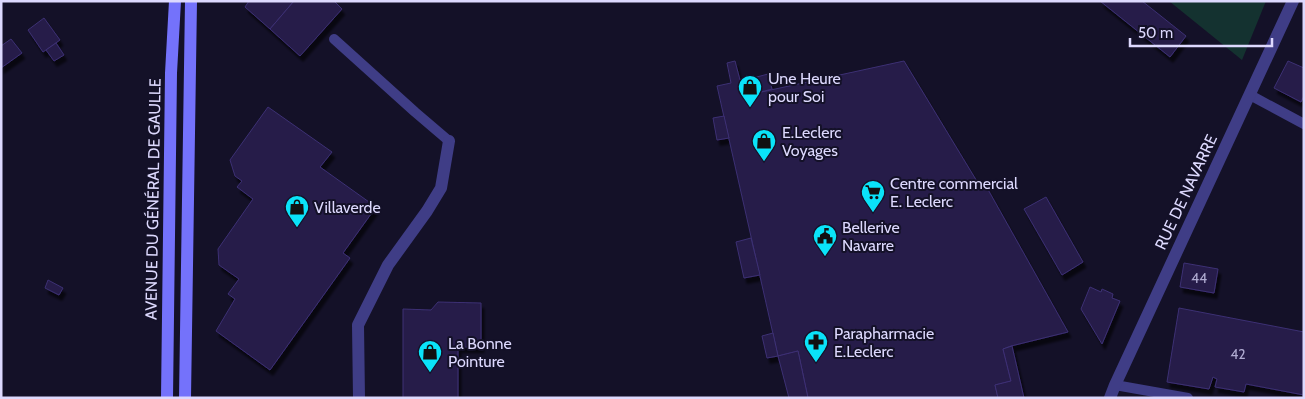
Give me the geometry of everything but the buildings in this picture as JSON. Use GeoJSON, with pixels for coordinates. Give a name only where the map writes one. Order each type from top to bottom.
{"type":"FeatureCollection","features":[{"type":"Feature","properties":{"kind":"main road","name":"AVENUE DU GÉNÉRAL DE GAULLE"},"geometry":{"type":"LineString","coordinates":[[167,398],[171,73],[175,1]]}},
{"type":"Feature","properties":{"kind":"main road"},"geometry":{"type":"LineString","coordinates":[[185,398],[191,1]]}},
{"type":"Feature","properties":{"kind":"street","name":"RUE DE NAVARRE"},"geometry":{"type":"LineString","coordinates":[[1110,398],[1293,1]]}},
{"type":"Feature","properties":{"kind":"street"},"geometry":{"type":"LineString","coordinates":[[359,398],[358,325],[388,265],[427,211],[441,188],[449,141]]}},
{"type":"Feature","properties":{"kind":"lane"},"geometry":{"type":"LineString","coordinates":[[334,39],[449,141]]}},
{"type":"Feature","properties":{"kind":"lane"},"geometry":{"type":"LineString","coordinates":[[1250,95],[1304,124]]}},
{"type":"Feature","properties":{"kind":"lane"},"geometry":{"type":"LineString","coordinates":[[1115,384],[1188,398]]}},
{"type":"Feature","properties":{"kind":"green space"},"geometry":{"type":"Polygon","coordinates":[[[1169,1],[1266,1],[1242,60],[1169,1]]]}},
{"type":"Feature","properties":{"kind":"place","name":"Une Heure pour Soi"},"geometry":{"type":"Point","coordinates":[750,108]}},
{"type":"Feature","properties":{"kind":"place","name":"E.Leclerc Voyages"},"geometry":{"type":"Point","coordinates":[764,162]}},
{"type":"Feature","properties":{"kind":"place","name":"Centre commercial E. Leclerc"},"geometry":{"type":"Point","coordinates":[873,213]}},
{"type":"Feature","properties":{"kind":"place","name":"Villaverde"},"geometry":{"type":"Point","coordinates":[297,228]}},
{"type":"Feature","properties":{"kind":"place","name":"Bellerive Navarre"},"geometry":{"type":"Point","coordinates":[825,257]}},
{"type":"Feature","properties":{"kind":"place","name":"Parapharmacie E.Leclerc"},"geometry":{"type":"Point","coordinates":[816,363]}},
{"type":"Feature","properties":{"kind":"place","name":"La Bonne Pointure"},"geometry":{"type":"Point","coordinates":[430,373]}}]}
